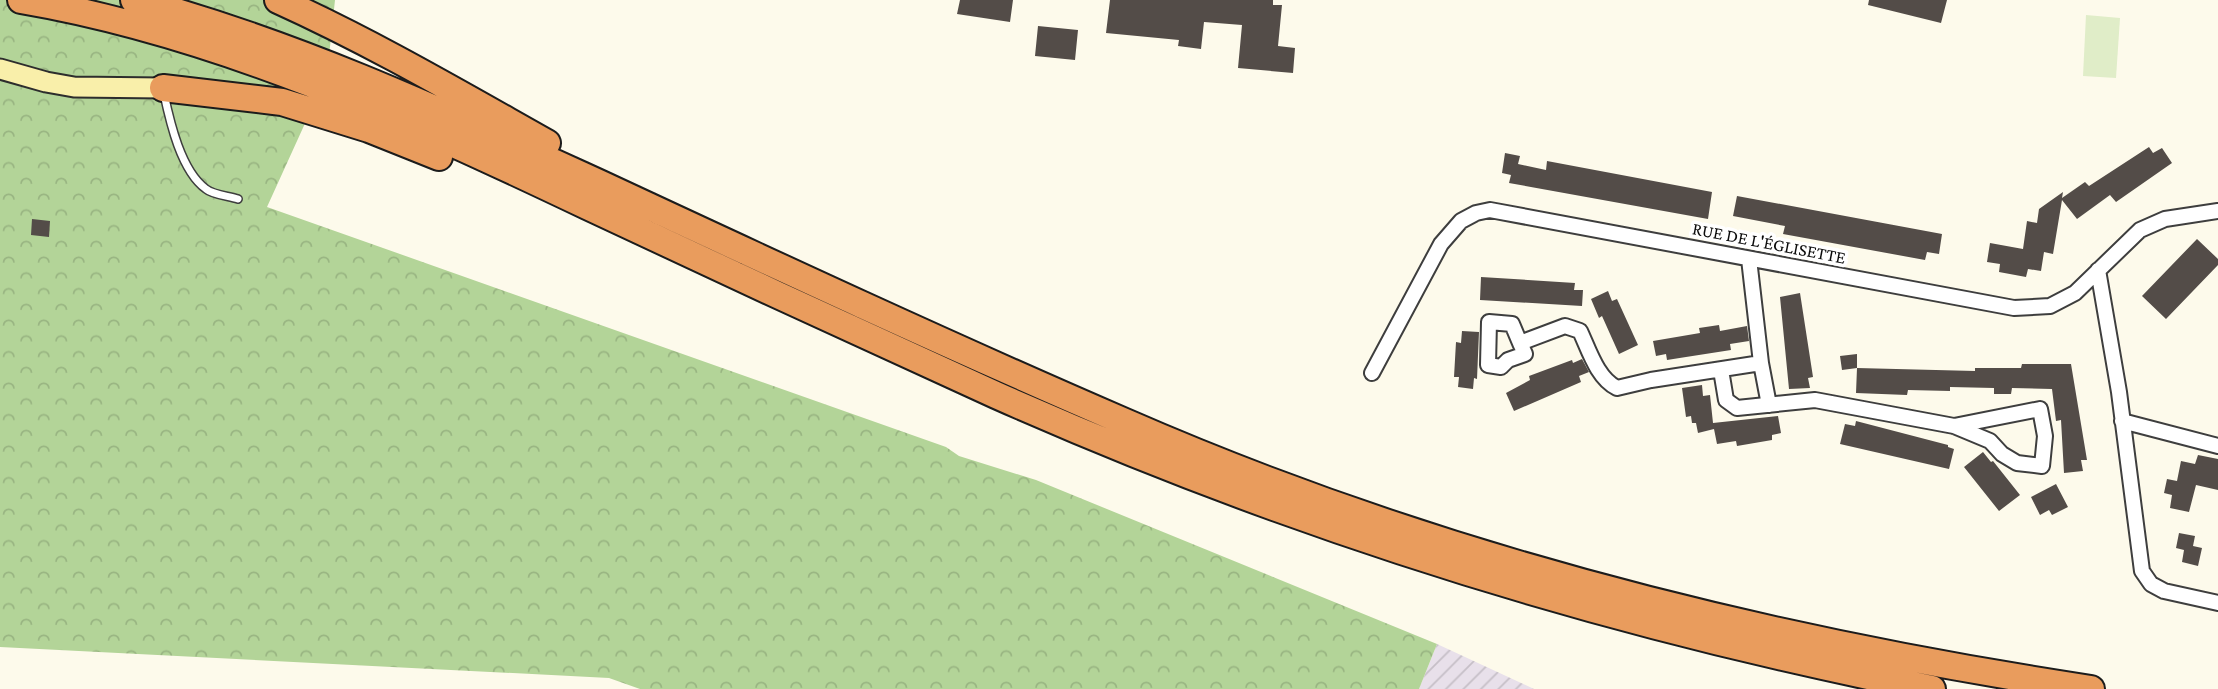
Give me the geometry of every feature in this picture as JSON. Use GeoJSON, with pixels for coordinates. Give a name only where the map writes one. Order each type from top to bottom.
{"type":"FeatureCollection","features":[{"type":"Feature","properties":{"kind":"highway"},"geometry":{"type":"LineString","coordinates":[[21,0],[75,10],[159,32],[284,73],[491,161],[999,396],[1211,484],[1367,541],[1548,598],[1687,636],[1932,689]]}},
{"type":"Feature","properties":{"kind":"highway"},"geometry":{"type":"LineString","coordinates":[[134,0],[229,28],[389,89],[1130,425],[1276,482],[1441,539],[1611,590],[1809,638],[2091,689]]}},
{"type":"Feature","properties":{"kind":"highway"},"geometry":{"type":"LineString","coordinates":[[278,0],[326,21],[402,61],[716,237]]}},
{"type":"Feature","properties":{"kind":"highway"},"geometry":{"type":"LineString","coordinates":[[163,88],[256,97],[324,114],[369,129],[708,262]]}},
{"type":"Feature","properties":{"kind":"main road"},"geometry":{"type":"LineString","coordinates":[[0,69],[74,87],[163,88]]}},
{"type":"Feature","properties":{"kind":"street","name":"RUE DE L'ÉGLISETTE"},"geometry":{"type":"LineString","coordinates":[[1372,373],[1441,244],[1461,221],[1476,213],[1490,210],[2014,308],[2050,306],[2075,293],[2140,230],[2165,219],[2218,211]]}},
{"type":"Feature","properties":{"kind":"street"},"geometry":{"type":"LineString","coordinates":[[1749,259],[1761,363],[1769,405]]}},
{"type":"Feature","properties":{"kind":"street"},"geometry":{"type":"LineString","coordinates":[[2098,270],[2142,571],[2151,584],[2164,591],[2218,603]]}},
{"type":"Feature","properties":{"kind":"street"},"geometry":{"type":"LineString","coordinates":[[1520,343],[1565,326],[1580,331],[1602,376],[1608,384],[1617,388],[1761,363]]}},
{"type":"Feature","properties":{"kind":"street"},"geometry":{"type":"LineString","coordinates":[[1720,370],[1726,400],[1737,408],[1815,400],[1954,426],[1990,441],[2002,454],[2017,463],[2042,466],[2045,436],[2040,409],[1954,426]]}},
{"type":"Feature","properties":{"kind":"street"},"geometry":{"type":"LineString","coordinates":[[2122,421],[2218,446]]}},
{"type":"Feature","properties":{"kind":"lane"},"geometry":{"type":"LineString","coordinates":[[163,88],[170,124],[186,164],[206,190],[238,199]]}},
{"type":"Feature","properties":{"kind":"shaded area"},"geometry":{"type":"Polygon","coordinates":[[[1437,644],[1534,689],[1419,689],[1437,644]]]}},
{"type":"Feature","properties":{"kind":"green space"},"geometry":{"type":"Polygon","coordinates":[[[0,0],[335,0],[327,75],[267,207],[946,447],[959,456],[1036,480],[1437,644],[1419,689],[640,689],[609,678],[0,647],[0,0]]]}},
{"type":"Feature","properties":{"kind":"green space"},"geometry":{"type":"Polygon","coordinates":[[[2086,15],[2120,18],[2116,78],[2083,76],[2086,15]]]}},
{"type":"Feature","properties":{"kind":"building"},"geometry":{"type":"Polygon","coordinates":[[[960,0],[1013,0],[1010,22],[957,14],[960,0]]]}},
{"type":"Feature","properties":{"kind":"building"},"geometry":{"type":"Polygon","coordinates":[[[1110,0],[1273,0],[1273,5],[1282,5],[1278,46],[1295,48],[1293,73],[1238,68],[1242,25],[1204,22],[1201,49],[1178,46],[1179,40],[1106,33],[1110,0]]]}},
{"type":"Feature","properties":{"kind":"building"},"geometry":{"type":"Polygon","coordinates":[[[1869,0],[1947,0],[1941,23],[1868,5],[1869,0]]]}},
{"type":"Feature","properties":{"kind":"building"},"geometry":{"type":"Polygon","coordinates":[[[1038,26],[1078,30],[1075,60],[1035,56],[1038,26]]]}},
{"type":"Feature","properties":{"kind":"building"},"geometry":{"type":"Polygon","coordinates":[[[2149,147],[2153,153],[2162,148],[2172,163],[2116,202],[2110,195],[2077,219],[2062,200],[2053,254],[2044,252],[2041,271],[2028,269],[2026,277],[1999,272],[2000,264],[1987,262],[1990,243],[2023,249],[2027,221],[2037,223],[2039,209],[2063,192],[2062,198],[2085,182],[2089,186],[2149,147]]]}},
{"type":"Feature","properties":{"kind":"building"},"geometry":{"type":"Polygon","coordinates":[[[1505,153],[1520,156],[1518,164],[1546,170],[1547,161],[1712,192],[1708,219],[1509,183],[1511,175],[1502,173],[1505,153]]]}},
{"type":"Feature","properties":{"kind":"building"},"geometry":{"type":"Polygon","coordinates":[[[1737,196],[1942,234],[1939,254],[1927,252],[1925,260],[1783,234],[1785,226],[1733,216],[1737,196]]]}},
{"type":"Feature","properties":{"kind":"building"},"geometry":{"type":"Polygon","coordinates":[[[32,219],[50,221],[49,237],[31,235],[32,219]]]}},
{"type":"Feature","properties":{"kind":"building"},"geometry":{"type":"Polygon","coordinates":[[[2197,239],[2218,259],[2218,265],[2166,319],[2142,296],[2197,239]]]}},
{"type":"Feature","properties":{"kind":"building"},"geometry":{"type":"Polygon","coordinates":[[[1481,277],[1575,283],[1574,290],[1583,290],[1582,306],[1480,300],[1481,277]]]}},
{"type":"Feature","properties":{"kind":"building"},"geometry":{"type":"Polygon","coordinates":[[[1608,291],[1612,301],[1617,299],[1638,345],[1619,354],[1591,299],[1608,291]]]}},
{"type":"Feature","properties":{"kind":"building"},"geometry":{"type":"Polygon","coordinates":[[[1800,293],[1813,377],[1808,378],[1810,388],[1789,389],[1780,297],[1800,293]]]}},
{"type":"Feature","properties":{"kind":"building"},"geometry":{"type":"Polygon","coordinates":[[[1719,325],[1720,331],[1747,326],[1749,341],[1730,344],[1731,350],[1667,360],[1666,354],[1656,356],[1653,341],[1700,333],[1699,328],[1719,325]]]}},
{"type":"Feature","properties":{"kind":"building"},"geometry":{"type":"Polygon","coordinates":[[[1462,331],[1479,332],[1477,379],[1474,378],[1473,389],[1458,387],[1459,377],[1454,377],[1456,342],[1461,343],[1462,331]]]}},
{"type":"Feature","properties":{"kind":"building"},"geometry":{"type":"Polygon","coordinates":[[[1857,354],[1857,368],[1842,370],[1840,356],[1857,354]]]}},
{"type":"Feature","properties":{"kind":"building"},"geometry":{"type":"Polygon","coordinates":[[[1582,359],[1589,372],[1579,376],[1581,382],[1514,411],[1506,393],[1530,380],[1529,376],[1572,360],[1573,363],[1582,359]]]}},
{"type":"Feature","properties":{"kind":"building"},"geometry":{"type":"Polygon","coordinates":[[[2022,364],[2071,364],[2087,460],[2081,460],[2083,471],[2064,473],[2061,420],[2056,421],[2052,389],[2012,388],[2011,394],[1994,394],[1994,388],[1950,387],[1950,391],[1908,390],[1907,395],[1856,393],[1857,368],[1975,371],[1975,368],[2021,368],[2022,364]]]}},
{"type":"Feature","properties":{"kind":"building"},"geometry":{"type":"Polygon","coordinates":[[[1702,385],[1703,396],[1710,395],[1713,423],[1778,416],[1781,433],[1772,435],[1772,440],[1737,446],[1736,441],[1717,444],[1714,429],[1698,433],[1691,416],[1686,417],[1682,388],[1702,385]]]}},
{"type":"Feature","properties":{"kind":"building"},"geometry":{"type":"Polygon","coordinates":[[[1856,421],[1948,445],[1954,449],[1949,469],[1840,444],[1845,424],[1855,426],[1856,421]]]}},
{"type":"Feature","properties":{"kind":"building"},"geometry":{"type":"Polygon","coordinates":[[[1983,452],[2020,495],[1999,511],[1964,467],[1983,452]]]}},
{"type":"Feature","properties":{"kind":"building"},"geometry":{"type":"Polygon","coordinates":[[[2198,455],[2218,459],[2218,490],[2196,485],[2189,512],[2170,508],[2172,495],[2164,493],[2167,479],[2177,481],[2181,461],[2195,464],[2198,455]]]}},
{"type":"Feature","properties":{"kind":"building"},"geometry":{"type":"Polygon","coordinates":[[[2056,484],[2068,507],[2052,515],[2049,510],[2040,515],[2031,497],[2056,484]]]}},
{"type":"Feature","properties":{"kind":"building"},"geometry":{"type":"Polygon","coordinates":[[[2179,533],[2195,536],[2193,546],[2202,548],[2198,566],[2182,562],[2184,550],[2176,548],[2179,533]]]}}]}
